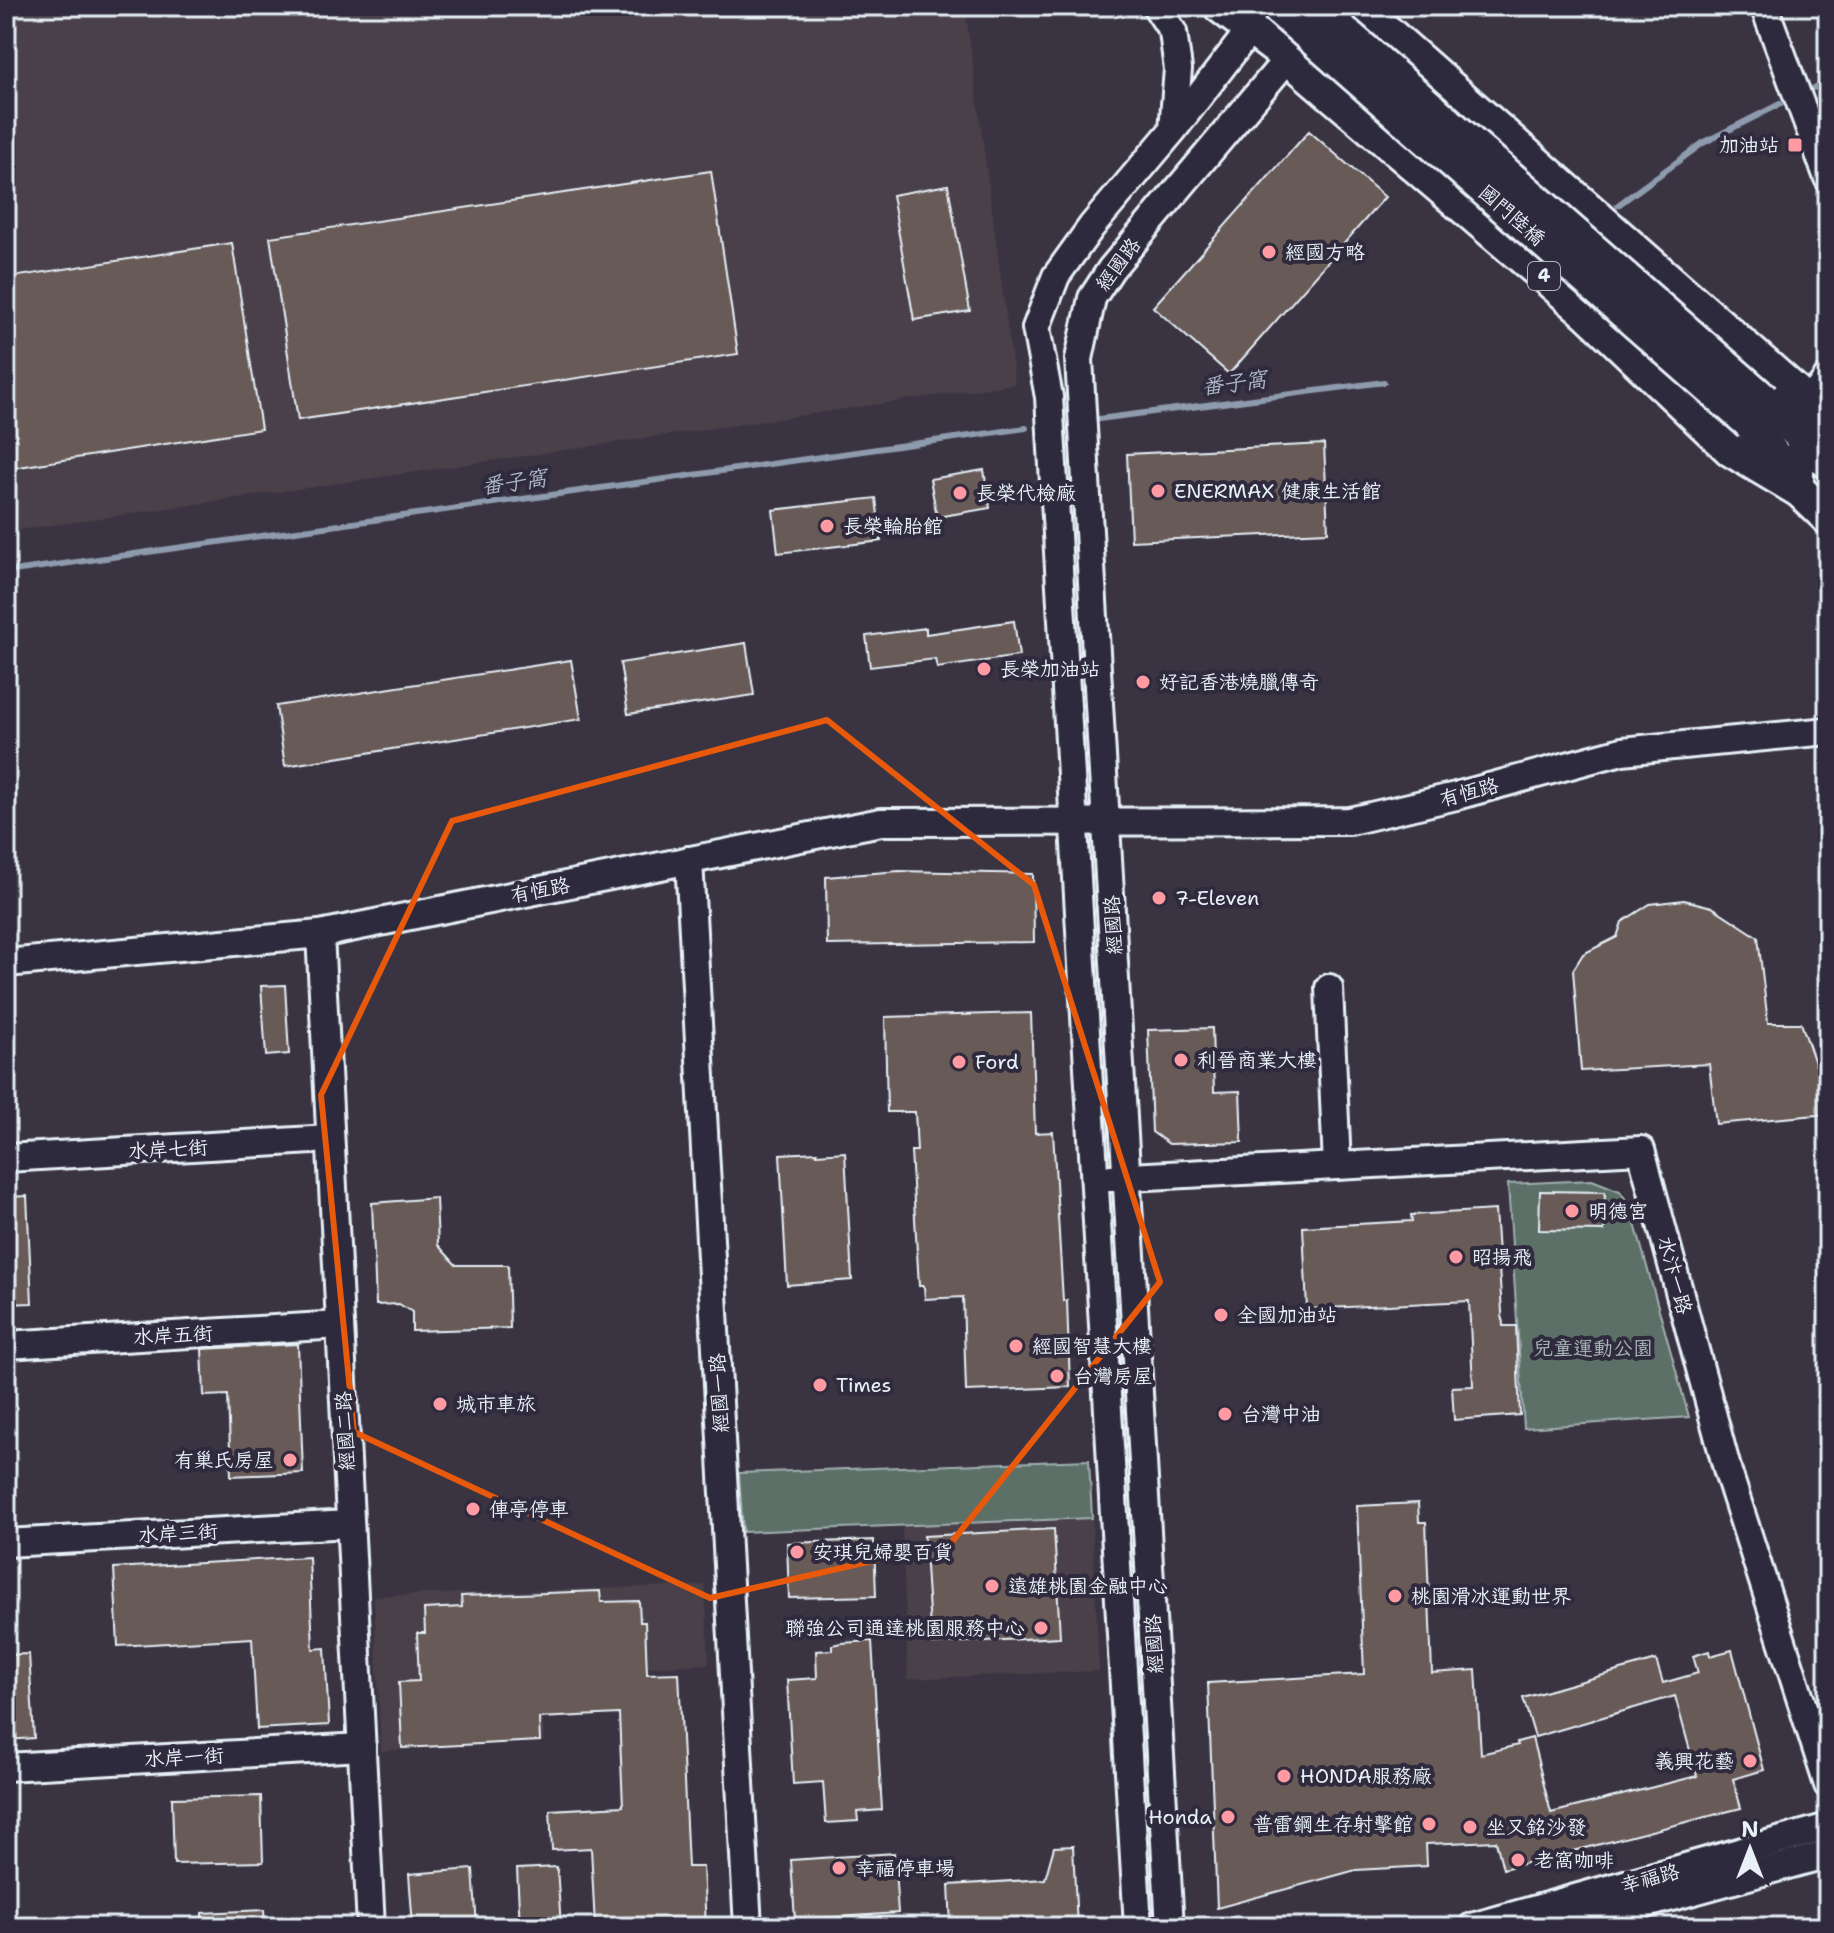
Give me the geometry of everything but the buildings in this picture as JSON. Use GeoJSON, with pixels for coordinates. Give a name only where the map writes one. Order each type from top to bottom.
{"type":"FeatureCollection","features":[{"type":"Feature","properties":{"kind":"main road","name":"4"},"geometry":{"type":"LineString","coordinates":[[1220,6],[1290,59],[1586,312],[1731,450],[1800,491],[1828,518]]}},
{"type":"Feature","properties":{"kind":"main road","name":"國門陸橋"},"geometry":{"type":"LineString","coordinates":[[1276,6],[1757,411]]}},
{"type":"Feature","properties":{"kind":"main road","name":"國門陸橋"},"geometry":{"type":"LineString","coordinates":[[1314,6],[1757,411]]}},
{"type":"Feature","properties":{"kind":"main road","name":"4"},"geometry":{"type":"LineString","coordinates":[[1358,6],[1812,418],[1828,462]]}},
{"type":"Feature","properties":{"kind":"main road","name":"4"},"geometry":{"type":"LineString","coordinates":[[1757,411],[1812,418]]}},
{"type":"Feature","properties":{"kind":"main road","name":"4"},"geometry":{"type":"LineString","coordinates":[[1757,411],[1800,491]]}},
{"type":"Feature","properties":{"kind":"street"},"geometry":{"type":"LineString","coordinates":[[1156,6],[1173,32],[1178,69],[1173,130]]}},
{"type":"Feature","properties":{"kind":"street","name":"經國路"},"geometry":{"type":"LineString","coordinates":[[1170,1927],[1079,359],[1092,298],[1111,269],[1290,59],[1326,6]]}},
{"type":"Feature","properties":{"kind":"street"},"geometry":{"type":"LineString","coordinates":[[1764,6],[1828,178]]}},
{"type":"Feature","properties":{"kind":"street","name":"經國路"},"geometry":{"type":"LineString","coordinates":[[1138,1927],[1049,397],[1036,328],[1056,276],[1092,226],[1173,130],[1250,30]]}},
{"type":"Feature","properties":{"kind":"street"},"geometry":{"type":"LineString","coordinates":[[1800,491],[1812,418],[1828,377]]}},
{"type":"Feature","properties":{"kind":"street","name":"有恆路"},"geometry":{"type":"LineString","coordinates":[[6,963],[320,934],[881,822],[1350,821],[1622,751],[1828,731]]}},
{"type":"Feature","properties":{"kind":"street","name":"經國一路"},"geometry":{"type":"LineString","coordinates":[[689,860],[748,1927]]}},
{"type":"Feature","properties":{"kind":"street","name":"經國二路"},"geometry":{"type":"LineString","coordinates":[[320,934],[371,1927]]}},
{"type":"Feature","properties":{"kind":"street"},"geometry":{"type":"LineString","coordinates":[[1329,988],[1337,1166]]}},
{"type":"Feature","properties":{"kind":"street","name":"水岸七街"},"geometry":{"type":"LineString","coordinates":[[6,1158],[330,1139]]}},
{"type":"Feature","properties":{"kind":"street","name":"水汴一路"},"geometry":{"type":"LineString","coordinates":[[1096,1179],[1641,1150],[1728,1472],[1828,1785]]}},
{"type":"Feature","properties":{"kind":"street","name":"水岸五街"},"geometry":{"type":"LineString","coordinates":[[6,1345],[340,1325]]}},
{"type":"Feature","properties":{"kind":"street","name":"水岸三街"},"geometry":{"type":"LineString","coordinates":[[6,1543],[350,1524]]}},
{"type":"Feature","properties":{"kind":"street","name":"水岸一街"},"geometry":{"type":"LineString","coordinates":[[6,1767],[362,1747]]}},
{"type":"Feature","properties":{"kind":"street","name":"幸福路"},"geometry":{"type":"LineString","coordinates":[[1486,1925],[1828,1827]]}},
{"type":"Feature","properties":{"kind":"street","name":"幸福路"},"geometry":{"type":"LineString","coordinates":[[1563,1927],[1828,1854]]}},
{"type":"Feature","properties":{"kind":"highlighted area"},"geometry":{"type":"Polygon","coordinates":[[[827,720],[1034,885],[1160,1282],[951,1543],[710,1598],[354,1432],[321,1095],[452,821],[827,720]]]}},
{"type":"Feature","properties":{"kind":"shaded area"},"geometry":{"type":"Polygon","coordinates":[[[6,6],[965,6],[1015,384],[6,532],[6,6]]]}},
{"type":"Feature","properties":{"kind":"shaded area"},"geometry":{"type":"Polygon","coordinates":[[[1092,1518],[1099,1671],[908,1679],[902,1526],[1092,1518]]]}},
{"type":"Feature","properties":{"kind":"shaded area"},"geometry":{"type":"Polygon","coordinates":[[[705,1585],[709,1664],[541,1672],[544,1742],[381,1751],[374,1596],[705,1585]]]}},
{"type":"Feature","properties":{"kind":"green space","name":"兒童運動公園"},"geometry":{"type":"Polygon","coordinates":[[[1592,1180],[1620,1191],[1630,1206],[1689,1417],[1524,1428],[1508,1184],[1592,1180]]]}},
{"type":"Feature","properties":{"kind":"green space"},"geometry":{"type":"Polygon","coordinates":[[[1089,1460],[1092,1518],[743,1532],[739,1473],[1089,1460]]]}},
{"type":"Feature","properties":{"kind":"waterway","name":"番子窩"},"geometry":{"type":"LineString","coordinates":[[1814,88],[1828,81]]}},
{"type":"Feature","properties":{"kind":"waterway","name":"番子窩"},"geometry":{"type":"LineString","coordinates":[[1618,205],[1703,143],[1780,104]]}},
{"type":"Feature","properties":{"kind":"waterway","name":"番子窩"},"geometry":{"type":"LineString","coordinates":[[1091,420],[1384,382]]}},
{"type":"Feature","properties":{"kind":"waterway","name":"番子窩"},"geometry":{"type":"LineString","coordinates":[[6,572],[1026,428]]}},
{"type":"Feature","properties":{"kind":"place","name":"加油站"},"geometry":{"type":"Point","coordinates":[1795,145]}},
{"type":"Feature","properties":{"kind":"place","name":"經國方略"},"geometry":{"type":"Point","coordinates":[1269,252]}},
{"type":"Feature","properties":{"kind":"place","name":"ENERMAX 健康生活館"},"geometry":{"type":"Point","coordinates":[1158,491]}},
{"type":"Feature","properties":{"kind":"place","name":"長榮代檢廠"},"geometry":{"type":"Point","coordinates":[960,493]}},
{"type":"Feature","properties":{"kind":"place","name":"長榮輪胎館"},"geometry":{"type":"Point","coordinates":[827,526]}},
{"type":"Feature","properties":{"kind":"place","name":"長榮加油站"},"geometry":{"type":"Point","coordinates":[984,669]}},
{"type":"Feature","properties":{"kind":"place","name":"好記香港燒臘傳奇"},"geometry":{"type":"Point","coordinates":[1143,682]}},
{"type":"Feature","properties":{"kind":"place","name":"7-Eleven"},"geometry":{"type":"Point","coordinates":[1159,898]}},
{"type":"Feature","properties":{"kind":"place","name":"利晉商業大樓"},"geometry":{"type":"Point","coordinates":[1181,1060]}},
{"type":"Feature","properties":{"kind":"place","name":"Ford"},"geometry":{"type":"Point","coordinates":[959,1062]}},
{"type":"Feature","properties":{"kind":"place","name":"明德宮"},"geometry":{"type":"Point","coordinates":[1572,1211]}},
{"type":"Feature","properties":{"kind":"place","name":"昭揚飛"},"geometry":{"type":"Point","coordinates":[1456,1257]}},
{"type":"Feature","properties":{"kind":"place","name":"全國加油站"},"geometry":{"type":"Point","coordinates":[1221,1315]}},
{"type":"Feature","properties":{"kind":"place","name":"經國智慧大樓"},"geometry":{"type":"Point","coordinates":[1016,1346]}},
{"type":"Feature","properties":{"kind":"place","name":"台灣房屋"},"geometry":{"type":"Point","coordinates":[1057,1376]}},
{"type":"Feature","properties":{"kind":"place","name":"Times"},"geometry":{"type":"Point","coordinates":[820,1385]}},
{"type":"Feature","properties":{"kind":"place","name":"城市車旅"},"geometry":{"type":"Point","coordinates":[440,1404]}},
{"type":"Feature","properties":{"kind":"place","name":"台灣中油"},"geometry":{"type":"Point","coordinates":[1225,1414]}},
{"type":"Feature","properties":{"kind":"place","name":"有巢氏房屋"},"geometry":{"type":"Point","coordinates":[290,1460]}},
{"type":"Feature","properties":{"kind":"place","name":"俥亭停車"},"geometry":{"type":"Point","coordinates":[473,1509]}},
{"type":"Feature","properties":{"kind":"place","name":"安琪兒婦嬰百貨"},"geometry":{"type":"Point","coordinates":[797,1552]}},
{"type":"Feature","properties":{"kind":"place","name":"遠雄桃園金融中心"},"geometry":{"type":"Point","coordinates":[992,1586]}},
{"type":"Feature","properties":{"kind":"place","name":"桃園滑冰運動世界"},"geometry":{"type":"Point","coordinates":[1395,1596]}},
{"type":"Feature","properties":{"kind":"place","name":"聯強公司通達桃園服務中心"},"geometry":{"type":"Point","coordinates":[1041,1628]}},
{"type":"Feature","properties":{"kind":"place","name":"義興花藝"},"geometry":{"type":"Point","coordinates":[1750,1761]}},
{"type":"Feature","properties":{"kind":"place","name":"HONDA服務廠"},"geometry":{"type":"Point","coordinates":[1284,1776]}},
{"type":"Feature","properties":{"kind":"place","name":"Honda"},"geometry":{"type":"Point","coordinates":[1228,1817]}},
{"type":"Feature","properties":{"kind":"place","name":"普雷鋼生存射擊館"},"geometry":{"type":"Point","coordinates":[1429,1824]}},
{"type":"Feature","properties":{"kind":"place","name":"坐又銘沙發"},"geometry":{"type":"Point","coordinates":[1470,1827]}},
{"type":"Feature","properties":{"kind":"place","name":"老窩咖啡"},"geometry":{"type":"Point","coordinates":[1518,1860]}},
{"type":"Feature","properties":{"kind":"place","name":"幸福停車場"},"geometry":{"type":"Point","coordinates":[839,1868]}}]}
